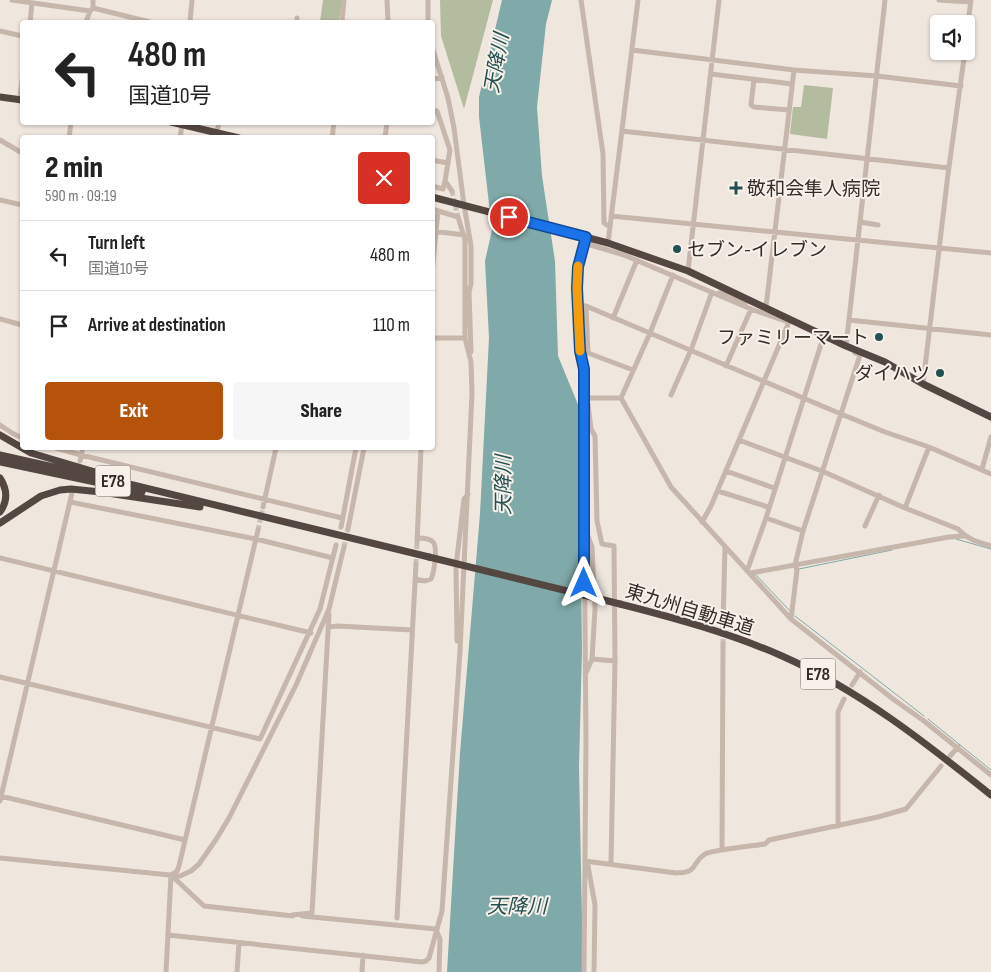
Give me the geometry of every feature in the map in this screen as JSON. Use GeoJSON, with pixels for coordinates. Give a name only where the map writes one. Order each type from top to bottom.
{"type":"FeatureCollection","features":[{"type":"Feature","properties":{"kind":"highway"},"geometry":{"type":"LineString","coordinates":[[0,97],[20,99]]}},
{"type":"Feature","properties":{"kind":"highway"},"geometry":{"type":"LineString","coordinates":[[186,125],[228,135]]}},
{"type":"Feature","properties":{"kind":"highway"},"geometry":{"type":"LineString","coordinates":[[435,198],[608,243],[688,271],[846,346],[885,362],[923,384],[991,417]]}},
{"type":"Feature","properties":{"kind":"highway"},"geometry":{"type":"LineString","coordinates":[[0,435],[20,447]]}},
{"type":"Feature","properties":{"kind":"highway"},"geometry":{"type":"LineString","coordinates":[[26,450],[130,484]]}},
{"type":"Feature","properties":{"kind":"highway","name":"東九州自動車道"},"geometry":{"type":"LineString","coordinates":[[0,455],[130,484],[620,604],[751,643],[812,671],[894,720],[991,795]]}},
{"type":"Feature","properties":{"kind":"highway","name":"東九州自動車道"},"geometry":{"type":"LineString","coordinates":[[0,462],[226,509]]}},
{"type":"Feature","properties":{"kind":"highway"},"geometry":{"type":"LineString","coordinates":[[0,478],[5,487],[6,496],[0,512]]}},
{"type":"Feature","properties":{"kind":"highway"},"geometry":{"type":"LineString","coordinates":[[0,523],[41,496],[60,490],[71,489],[181,503],[281,522]]}},
{"type":"Feature","properties":{"kind":"street"},"geometry":{"type":"LineString","coordinates":[[12,0],[91,10],[131,20]]}},
{"type":"Feature","properties":{"kind":"street"},"geometry":{"type":"LineString","coordinates":[[87,20],[93,0]]}},
{"type":"Feature","properties":{"kind":"street"},"geometry":{"type":"LineString","coordinates":[[190,20],[192,0]]}},
{"type":"Feature","properties":{"kind":"street"},"geometry":{"type":"LineString","coordinates":[[342,20],[344,0]]}},
{"type":"Feature","properties":{"kind":"street"},"geometry":{"type":"LineString","coordinates":[[387,0],[388,20]]}},
{"type":"Feature","properties":{"kind":"street"},"geometry":{"type":"LineString","coordinates":[[428,0],[428,20]]}},
{"type":"Feature","properties":{"kind":"street"},"geometry":{"type":"LineString","coordinates":[[581,0],[604,154],[604,223],[610,227]]}},
{"type":"Feature","properties":{"kind":"street"},"geometry":{"type":"LineString","coordinates":[[608,243],[638,0]]}},
{"type":"Feature","properties":{"kind":"street"},"geometry":{"type":"LineString","coordinates":[[688,271],[720,0]]}},
{"type":"Feature","properties":{"kind":"street"},"geometry":{"type":"LineString","coordinates":[[846,346],[885,0]]}},
{"type":"Feature","properties":{"kind":"street"},"geometry":{"type":"LineString","coordinates":[[940,0],[971,1],[969,15]]}},
{"type":"Feature","properties":{"kind":"street"},"geometry":{"type":"LineString","coordinates":[[30,20],[32,3]]}},
{"type":"Feature","properties":{"kind":"street"},"geometry":{"type":"LineString","coordinates":[[0,31],[20,36]]}},
{"type":"Feature","properties":{"kind":"street"},"geometry":{"type":"LineString","coordinates":[[632,50],[794,70],[877,76],[961,86]]}},
{"type":"Feature","properties":{"kind":"street"},"geometry":{"type":"LineString","coordinates":[[168,935],[426,961],[429,958],[436,929],[439,926],[442,911],[460,651],[472,392],[469,292],[471,284],[471,240],[464,205],[458,150],[448,98],[435,55]]}},
{"type":"Feature","properties":{"kind":"street"},"geometry":{"type":"LineString","coordinates":[[923,384],[948,168],[964,60]]}},
{"type":"Feature","properties":{"kind":"street"},"geometry":{"type":"LineString","coordinates":[[766,307],[794,70]]}},
{"type":"Feature","properties":{"kind":"street"},"geometry":{"type":"LineString","coordinates":[[711,74],[792,84]]}},
{"type":"Feature","properties":{"kind":"street"},"geometry":{"type":"LineString","coordinates":[[435,78],[442,77]]}},
{"type":"Feature","properties":{"kind":"street"},"geometry":{"type":"LineString","coordinates":[[754,79],[751,105],[754,107],[789,110]]}},
{"type":"Feature","properties":{"kind":"street"},"geometry":{"type":"LineString","coordinates":[[435,111],[437,111],[450,150],[443,189],[435,187]]}},
{"type":"Feature","properties":{"kind":"street"},"geometry":{"type":"LineString","coordinates":[[217,132],[218,125]]}},
{"type":"Feature","properties":{"kind":"street"},"geometry":{"type":"LineString","coordinates":[[622,131],[948,168]]}},
{"type":"Feature","properties":{"kind":"street"},"geometry":{"type":"LineString","coordinates":[[0,140],[20,152]]}},
{"type":"Feature","properties":{"kind":"street"},"geometry":{"type":"LineString","coordinates":[[450,150],[458,150]]}},
{"type":"Feature","properties":{"kind":"street"},"geometry":{"type":"LineString","coordinates":[[435,161],[448,163]]}},
{"type":"Feature","properties":{"kind":"street"},"geometry":{"type":"LineString","coordinates":[[445,181],[452,191]]}},
{"type":"Feature","properties":{"kind":"street"},"geometry":{"type":"LineString","coordinates":[[0,200],[20,205]]}},
{"type":"Feature","properties":{"kind":"street"},"geometry":{"type":"LineString","coordinates":[[464,235],[435,231],[435,210],[458,216],[464,235],[465,338],[471,362]]}},
{"type":"Feature","properties":{"kind":"street"},"geometry":{"type":"LineString","coordinates":[[611,216],[858,242],[991,253]]}},
{"type":"Feature","properties":{"kind":"street"},"geometry":{"type":"LineString","coordinates":[[860,222],[878,225]]}},
{"type":"Feature","properties":{"kind":"street"},"geometry":{"type":"LineString","coordinates":[[584,972],[584,369],[580,351],[577,288],[578,267],[583,238],[751,309],[789,322],[860,355],[803,531],[795,565],[797,570],[791,619]]}},
{"type":"Feature","properties":{"kind":"street"},"geometry":{"type":"LineString","coordinates":[[465,254],[471,240]]}},
{"type":"Feature","properties":{"kind":"street"},"geometry":{"type":"LineString","coordinates":[[613,318],[636,260]]}},
{"type":"Feature","properties":{"kind":"street"},"geometry":{"type":"LineString","coordinates":[[622,398],[673,275]]}},
{"type":"Feature","properties":{"kind":"street"},"geometry":{"type":"LineString","coordinates":[[712,292],[734,294],[751,309]]}},
{"type":"Feature","properties":{"kind":"street"},"geometry":{"type":"LineString","coordinates":[[671,395],[691,350],[712,292]]}},
{"type":"Feature","properties":{"kind":"street"},"geometry":{"type":"LineString","coordinates":[[579,305],[586,306],[885,432],[930,447],[991,474]]}},
{"type":"Feature","properties":{"kind":"street"},"geometry":{"type":"LineString","coordinates":[[586,306],[588,353],[633,370]]}},
{"type":"Feature","properties":{"kind":"street"},"geometry":{"type":"LineString","coordinates":[[726,366],[751,309]]}},
{"type":"Feature","properties":{"kind":"street"},"geometry":{"type":"LineString","coordinates":[[0,319],[20,324]]}},
{"type":"Feature","properties":{"kind":"street"},"geometry":{"type":"LineString","coordinates":[[848,320],[991,335]]}},
{"type":"Feature","properties":{"kind":"street"},"geometry":{"type":"LineString","coordinates":[[702,522],[718,491],[789,322]]}},
{"type":"Feature","properties":{"kind":"street"},"geometry":{"type":"LineString","coordinates":[[435,338],[465,338]]}},
{"type":"Feature","properties":{"kind":"street"},"geometry":{"type":"LineString","coordinates":[[749,572],[822,338]]}},
{"type":"Feature","properties":{"kind":"street"},"geometry":{"type":"LineString","coordinates":[[583,393],[590,398],[622,398]]}},
{"type":"Feature","properties":{"kind":"street"},"geometry":{"type":"LineString","coordinates":[[622,398],[671,487],[791,619],[958,747],[991,775]]}},
{"type":"Feature","properties":{"kind":"street"},"geometry":{"type":"LineString","coordinates":[[584,401],[588,404],[591,430],[595,436],[597,521],[602,544],[614,546],[615,660],[611,864]]}},
{"type":"Feature","properties":{"kind":"street"},"geometry":{"type":"LineString","coordinates":[[0,425],[20,437]]}},
{"type":"Feature","properties":{"kind":"street"},"geometry":{"type":"LineString","coordinates":[[982,469],[991,437]]}},
{"type":"Feature","properties":{"kind":"street"},"geometry":{"type":"LineString","coordinates":[[739,440],[822,471],[958,529],[964,536],[973,541],[991,546]]}},
{"type":"Feature","properties":{"kind":"street"},"geometry":{"type":"LineString","coordinates":[[905,508],[930,447]]}},
{"type":"Feature","properties":{"kind":"street"},"geometry":{"type":"LineString","coordinates":[[61,450],[81,458],[342,518]]}},
{"type":"Feature","properties":{"kind":"street"},"geometry":{"type":"LineString","coordinates":[[81,458],[83,450]]}},
{"type":"Feature","properties":{"kind":"street"},"geometry":{"type":"LineString","coordinates":[[263,507],[276,450]]}},
{"type":"Feature","properties":{"kind":"street"},"geometry":{"type":"LineString","coordinates":[[356,450],[341,526],[348,528],[364,450]]}},
{"type":"Feature","properties":{"kind":"street"},"geometry":{"type":"LineString","coordinates":[[415,579],[425,581],[432,579],[435,546],[430,540],[417,540],[421,450]]}},
{"type":"Feature","properties":{"kind":"street"},"geometry":{"type":"LineString","coordinates":[[726,471],[774,488]]}},
{"type":"Feature","properties":{"kind":"street"},"geometry":{"type":"LineString","coordinates":[[718,491],[768,507]]}},
{"type":"Feature","properties":{"kind":"street"},"geometry":{"type":"LineString","coordinates":[[72,493],[0,798],[185,840]]}},
{"type":"Feature","properties":{"kind":"street"},"geometry":{"type":"LineString","coordinates":[[865,526],[879,495]]}},
{"type":"Feature","properties":{"kind":"street"},"geometry":{"type":"LineString","coordinates":[[70,502],[256,539],[333,558]]}},
{"type":"Feature","properties":{"kind":"street"},"geometry":{"type":"LineString","coordinates":[[766,518],[803,531]]}},
{"type":"Feature","properties":{"kind":"street"},"geometry":{"type":"LineString","coordinates":[[584,526],[592,547],[595,584],[592,659],[584,676]]}},
{"type":"Feature","properties":{"kind":"street"},"geometry":{"type":"LineString","coordinates":[[171,875],[177,871],[179,866],[258,530]]}},
{"type":"Feature","properties":{"kind":"street"},"geometry":{"type":"LineString","coordinates":[[749,572],[964,536]]}},
{"type":"Feature","properties":{"kind":"street"},"geometry":{"type":"LineString","coordinates":[[0,677],[260,739],[311,633],[320,609],[336,545]]}},
{"type":"Feature","properties":{"kind":"street"},"geometry":{"type":"LineString","coordinates":[[723,624],[725,546]]}},
{"type":"Feature","properties":{"kind":"street"},"geometry":{"type":"LineString","coordinates":[[0,858],[180,876],[186,874],[199,864],[229,818],[296,685],[329,609],[344,547]]}},
{"type":"Feature","properties":{"kind":"street"},"geometry":{"type":"LineString","coordinates":[[0,558],[311,633]]}},
{"type":"Feature","properties":{"kind":"street"},"geometry":{"type":"LineString","coordinates":[[397,918],[416,564]]}},
{"type":"Feature","properties":{"kind":"street"},"geometry":{"type":"LineString","coordinates":[[292,916],[312,913],[329,609]]}},
{"type":"Feature","properties":{"kind":"street"},"geometry":{"type":"LineString","coordinates":[[328,627],[412,630]]}},
{"type":"Feature","properties":{"kind":"street"},"geometry":{"type":"LineString","coordinates":[[722,850],[723,644]]}},
{"type":"Feature","properties":{"kind":"street"},"geometry":{"type":"LineString","coordinates":[[592,659],[615,660]]}},
{"type":"Feature","properties":{"kind":"street"},"geometry":{"type":"LineString","coordinates":[[852,685],[860,672]]}},
{"type":"Feature","properties":{"kind":"street"},"geometry":{"type":"LineString","coordinates":[[838,826],[838,712],[844,699]]}},
{"type":"Feature","properties":{"kind":"street"},"geometry":{"type":"LineString","coordinates":[[950,756],[958,747]]}},
{"type":"Feature","properties":{"kind":"street"},"geometry":{"type":"LineString","coordinates":[[585,860],[687,873],[692,870],[705,854],[764,844],[769,840],[878,818],[906,809],[941,766]]}},
{"type":"Feature","properties":{"kind":"street"},"geometry":{"type":"LineString","coordinates":[[585,860],[588,866],[595,905],[594,972]]}},
{"type":"Feature","properties":{"kind":"street"},"geometry":{"type":"LineString","coordinates":[[171,875],[200,903],[210,907],[436,929]]}},
{"type":"Feature","properties":{"kind":"street"},"geometry":{"type":"LineString","coordinates":[[166,972],[171,875]]}},
{"type":"Feature","properties":{"kind":"street"},"geometry":{"type":"LineString","coordinates":[[436,929],[440,939],[439,972]]}},
{"type":"Feature","properties":{"kind":"street"},"geometry":{"type":"LineString","coordinates":[[238,972],[240,943]]}},
{"type":"Feature","properties":{"kind":"street"},"geometry":{"type":"LineString","coordinates":[[362,972],[363,955]]}},
{"type":"Feature","properties":{"kind":"green space"},"geometry":{"type":"Polygon","coordinates":[[[323,0],[342,0],[339,20],[320,20],[323,0]]]}},
{"type":"Feature","properties":{"kind":"green space"},"geometry":{"type":"Polygon","coordinates":[[[440,0],[493,0],[464,109],[441,36],[440,0]]]}},
{"type":"Feature","properties":{"kind":"green space"},"geometry":{"type":"Polygon","coordinates":[[[804,85],[833,88],[827,139],[790,134],[793,107],[801,107],[804,85]]]}},
{"type":"Feature","properties":{"kind":"water","name":"天降川"},"geometry":{"type":"Polygon","coordinates":[[[502,0],[552,0],[546,24],[537,107],[542,176],[555,261],[558,356],[579,407],[582,651],[579,766],[583,972],[447,972],[460,753],[480,514],[489,338],[485,261],[492,230],[479,117],[479,97],[502,0]]]}},
{"type":"Feature","properties":{"kind":"waterway"},"geometry":{"type":"LineString","coordinates":[[956,539],[991,549]]}},
{"type":"Feature","properties":{"kind":"waterway"},"geometry":{"type":"LineString","coordinates":[[799,569],[892,550]]}},
{"type":"Feature","properties":{"kind":"waterway"},"geometry":{"type":"LineString","coordinates":[[755,574],[789,610]]}},
{"type":"Feature","properties":{"kind":"waterway"},"geometry":{"type":"LineString","coordinates":[[795,616],[924,716]]}},
{"type":"Feature","properties":{"kind":"waterway"},"geometry":{"type":"LineString","coordinates":[[928,719],[991,770]]}},
{"type":"Feature","properties":{"kind":"tunnel"},"geometry":{"type":"LineString","coordinates":[[452,191],[458,217]]}},
{"type":"Feature","properties":{"kind":"tunnel"},"geometry":{"type":"LineString","coordinates":[[258,530],[263,507]]}},
{"type":"Feature","properties":{"kind":"tunnel"},"geometry":{"type":"LineString","coordinates":[[344,547],[348,529]]}},
{"type":"Feature","properties":{"kind":"tunnel"},"geometry":{"type":"LineString","coordinates":[[416,564],[417,543]]}},
{"type":"Feature","properties":{"kind":"tunnel"},"geometry":{"type":"LineString","coordinates":[[723,624],[723,644]]}},
{"type":"Feature","properties":{"kind":"slow traffic"},"geometry":{"type":"LineString","coordinates":[[578,266],[577,288],[580,351]]}},
{"type":"Feature","properties":{"kind":"place","name":"敬和会隼人病院"},"geometry":{"type":"Point","coordinates":[736,188]}},
{"type":"Feature","properties":{"kind":"place","name":"セブン-イレブン"},"geometry":{"type":"Point","coordinates":[677,249]}},
{"type":"Feature","properties":{"kind":"place","name":"ファミリーマート"},"geometry":{"type":"Point","coordinates":[879,337]}},
{"type":"Feature","properties":{"kind":"place","name":"ダイハツ"},"geometry":{"type":"Point","coordinates":[940,373]}},
{"type":"Feature","properties":{"kind":"route"},"geometry":{"type":"LineString","coordinates":[[509,217],[586,237],[578,267],[577,288],[580,351],[584,369],[584,583]]}}]}
